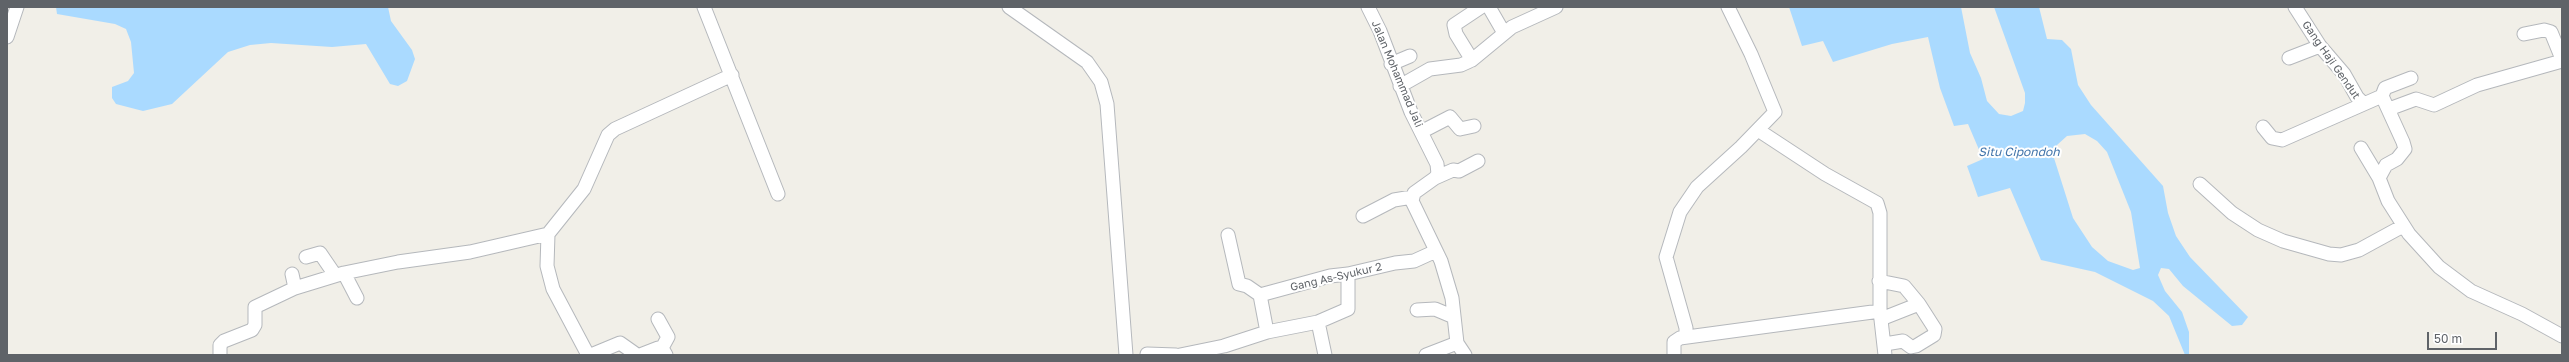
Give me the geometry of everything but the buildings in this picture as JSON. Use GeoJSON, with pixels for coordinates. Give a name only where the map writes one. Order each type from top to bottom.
{"type":"FeatureCollection","features":[{"type":"Feature","properties":{"kind":"street"},"geometry":{"type":"LineString","coordinates":[[7,36],[17,7]]}},
{"type":"Feature","properties":{"kind":"street"},"geometry":{"type":"LineString","coordinates":[[704,7],[778,194]]}},
{"type":"Feature","properties":{"kind":"street"},"geometry":{"type":"LineString","coordinates":[[1009,7],[1087,62],[1101,82],[1107,104],[1126,355]]}},
{"type":"Feature","properties":{"kind":"street","name":"Jalan Mohammad Jali"},"geometry":{"type":"LineString","coordinates":[[1368,7],[1380,31],[1400,86],[1437,164],[1438,174],[1435,178]]}},
{"type":"Feature","properties":{"kind":"street"},"geometry":{"type":"LineString","coordinates":[[1472,60],[1456,34],[1454,25],[1481,7]]}},
{"type":"Feature","properties":{"kind":"street"},"geometry":{"type":"LineString","coordinates":[[1489,7],[1504,33]]}},
{"type":"Feature","properties":{"kind":"street"},"geometry":{"type":"LineString","coordinates":[[1400,86],[1430,69],[1461,65],[1472,60],[1504,33],[1525,20],[1556,7]]}},
{"type":"Feature","properties":{"kind":"street"},"geometry":{"type":"LineString","coordinates":[[1686,337],[1686,328],[1666,257],[1680,212],[1697,187],[1773,116],[1775,106],[1728,7]]}},
{"type":"Feature","properties":{"kind":"street","name":"Gang Haji Gendut"},"geometry":{"type":"LineString","coordinates":[[2295,7],[2320,46],[2344,74],[2356,97],[2363,103],[2382,96]]}},
{"type":"Feature","properties":{"kind":"street"},"geometry":{"type":"LineString","coordinates":[[2389,109],[2416,100],[2434,105],[2476,85],[2562,60],[2551,32],[2544,30],[2524,34]]}},
{"type":"Feature","properties":{"kind":"street"},"geometry":{"type":"LineString","coordinates":[[2289,58],[2320,46]]}},
{"type":"Feature","properties":{"kind":"street"},"geometry":{"type":"LineString","coordinates":[[1391,64],[1410,56]]}},
{"type":"Feature","properties":{"kind":"street"},"geometry":{"type":"LineString","coordinates":[[588,355],[551,284],[547,266],[548,234],[584,188],[608,135],[615,129],[732,75]]}},
{"type":"Feature","properties":{"kind":"street"},"geometry":{"type":"LineString","coordinates":[[2379,178],[2381,170],[2386,165],[2397,159],[2405,150],[2389,109],[2382,96],[2385,88],[2411,78]]}},
{"type":"Feature","properties":{"kind":"street"},"geometry":{"type":"LineString","coordinates":[[2263,127],[2272,138],[2282,140],[2363,103]]}},
{"type":"Feature","properties":{"kind":"street"},"geometry":{"type":"LineString","coordinates":[[1421,132],[1450,117],[1460,128],[1474,126]]}},
{"type":"Feature","properties":{"kind":"street"},"geometry":{"type":"LineString","coordinates":[[1758,130],[1825,174],[1877,203],[1880,214],[1879,281],[1880,315],[1885,350],[1903,341],[1911,347],[1934,335],[1932,324],[1919,304],[1904,286],[1879,281]]}},
{"type":"Feature","properties":{"kind":"street"},"geometry":{"type":"LineString","coordinates":[[2361,148],[2379,178],[2388,201],[2403,226],[2430,258],[2458,283],[2478,295],[2522,314],[2562,336]]}},
{"type":"Feature","properties":{"kind":"street"},"geometry":{"type":"LineString","coordinates":[[1363,216],[1394,200],[1412,196],[1418,189],[1435,178],[1453,170],[1459,171],[1478,161]]}},
{"type":"Feature","properties":{"kind":"street"},"geometry":{"type":"LineString","coordinates":[[2200,184],[2232,213],[2258,230],[2283,241],[2329,254],[2341,254],[2359,250],[2403,226]]}},
{"type":"Feature","properties":{"kind":"street"},"geometry":{"type":"LineString","coordinates":[[1412,196],[1413,205],[1436,251],[1450,290],[1457,343],[1465,355]]}},
{"type":"Feature","properties":{"kind":"street"},"geometry":{"type":"LineString","coordinates":[[220,355],[220,345],[224,341],[252,330],[255,325],[255,307],[295,288],[340,274],[398,262],[470,252],[548,234]]}},
{"type":"Feature","properties":{"kind":"street"},"geometry":{"type":"LineString","coordinates":[[1228,235],[1239,284],[1247,286],[1260,295],[1267,332]]}},
{"type":"Feature","properties":{"kind":"street","name":"Gang As-Syukur 2"},"geometry":{"type":"LineString","coordinates":[[1260,295],[1330,276],[1348,274],[1395,263],[1414,261],[1436,251]]}},
{"type":"Feature","properties":{"kind":"street"},"geometry":{"type":"LineString","coordinates":[[306,257],[320,253],[340,274],[357,298]]}},
{"type":"Feature","properties":{"kind":"street"},"geometry":{"type":"LineString","coordinates":[[292,274],[295,288]]}},
{"type":"Feature","properties":{"kind":"street"},"geometry":{"type":"LineString","coordinates":[[1180,355],[1224,351],[1267,332],[1318,322],[1348,309],[1348,274]]}},
{"type":"Feature","properties":{"kind":"street"},"geometry":{"type":"LineString","coordinates":[[1674,355],[1673,346],[1676,340],[1686,337],[1880,315],[1919,304]]}},
{"type":"Feature","properties":{"kind":"street"},"geometry":{"type":"LineString","coordinates":[[1417,310],[1435,309],[1454,317]]}},
{"type":"Feature","properties":{"kind":"street"},"geometry":{"type":"LineString","coordinates":[[591,355],[620,343],[638,355],[664,352],[668,337],[658,319]]}},
{"type":"Feature","properties":{"kind":"street"},"geometry":{"type":"LineString","coordinates":[[1318,322],[1325,355]]}},
{"type":"Feature","properties":{"kind":"street"},"geometry":{"type":"LineString","coordinates":[[1426,355],[1457,343]]}},
{"type":"Feature","properties":{"kind":"street"},"geometry":{"type":"LineString","coordinates":[[1147,354],[1176,355]]}},
{"type":"Feature","properties":{"kind":"water"},"geometry":{"type":"Polygon","coordinates":[[[56,7],[388,7],[391,21],[412,50],[415,59],[407,81],[398,86],[390,84],[366,44],[332,47],[271,43],[250,45],[228,52],[172,104],[143,111],[116,104],[112,98],[112,87],[128,81],[134,73],[131,42],[126,29],[115,24],[57,14],[56,7]]]}},
{"type":"Feature","properties":{"kind":"water","name":"Situ Cipondoh"},"geometry":{"type":"Polygon","coordinates":[[[1789,7],[1961,7],[1970,53],[1981,78],[1987,101],[1999,114],[2011,116],[2023,111],[2025,93],[1994,7],[2039,7],[2047,39],[2062,40],[2071,49],[2078,85],[2091,105],[2163,186],[2168,213],[2176,236],[2190,257],[2248,317],[2242,325],[2232,326],[2183,286],[2169,269],[2161,268],[2158,275],[2165,291],[2182,312],[2189,332],[2189,355],[2185,355],[2169,316],[2153,301],[2095,272],[2041,260],[2010,188],[1978,197],[1967,166],[1983,159],[1968,124],[1954,126],[1940,88],[1928,37],[1892,44],[1833,62],[1823,41],[1802,46],[1789,7]],[[2085,134],[2067,136],[2057,145],[2054,158],[2073,218],[2092,247],[2108,261],[2133,270],[2140,268],[2131,212],[2107,152],[2097,141],[2085,134]]]}}]}
